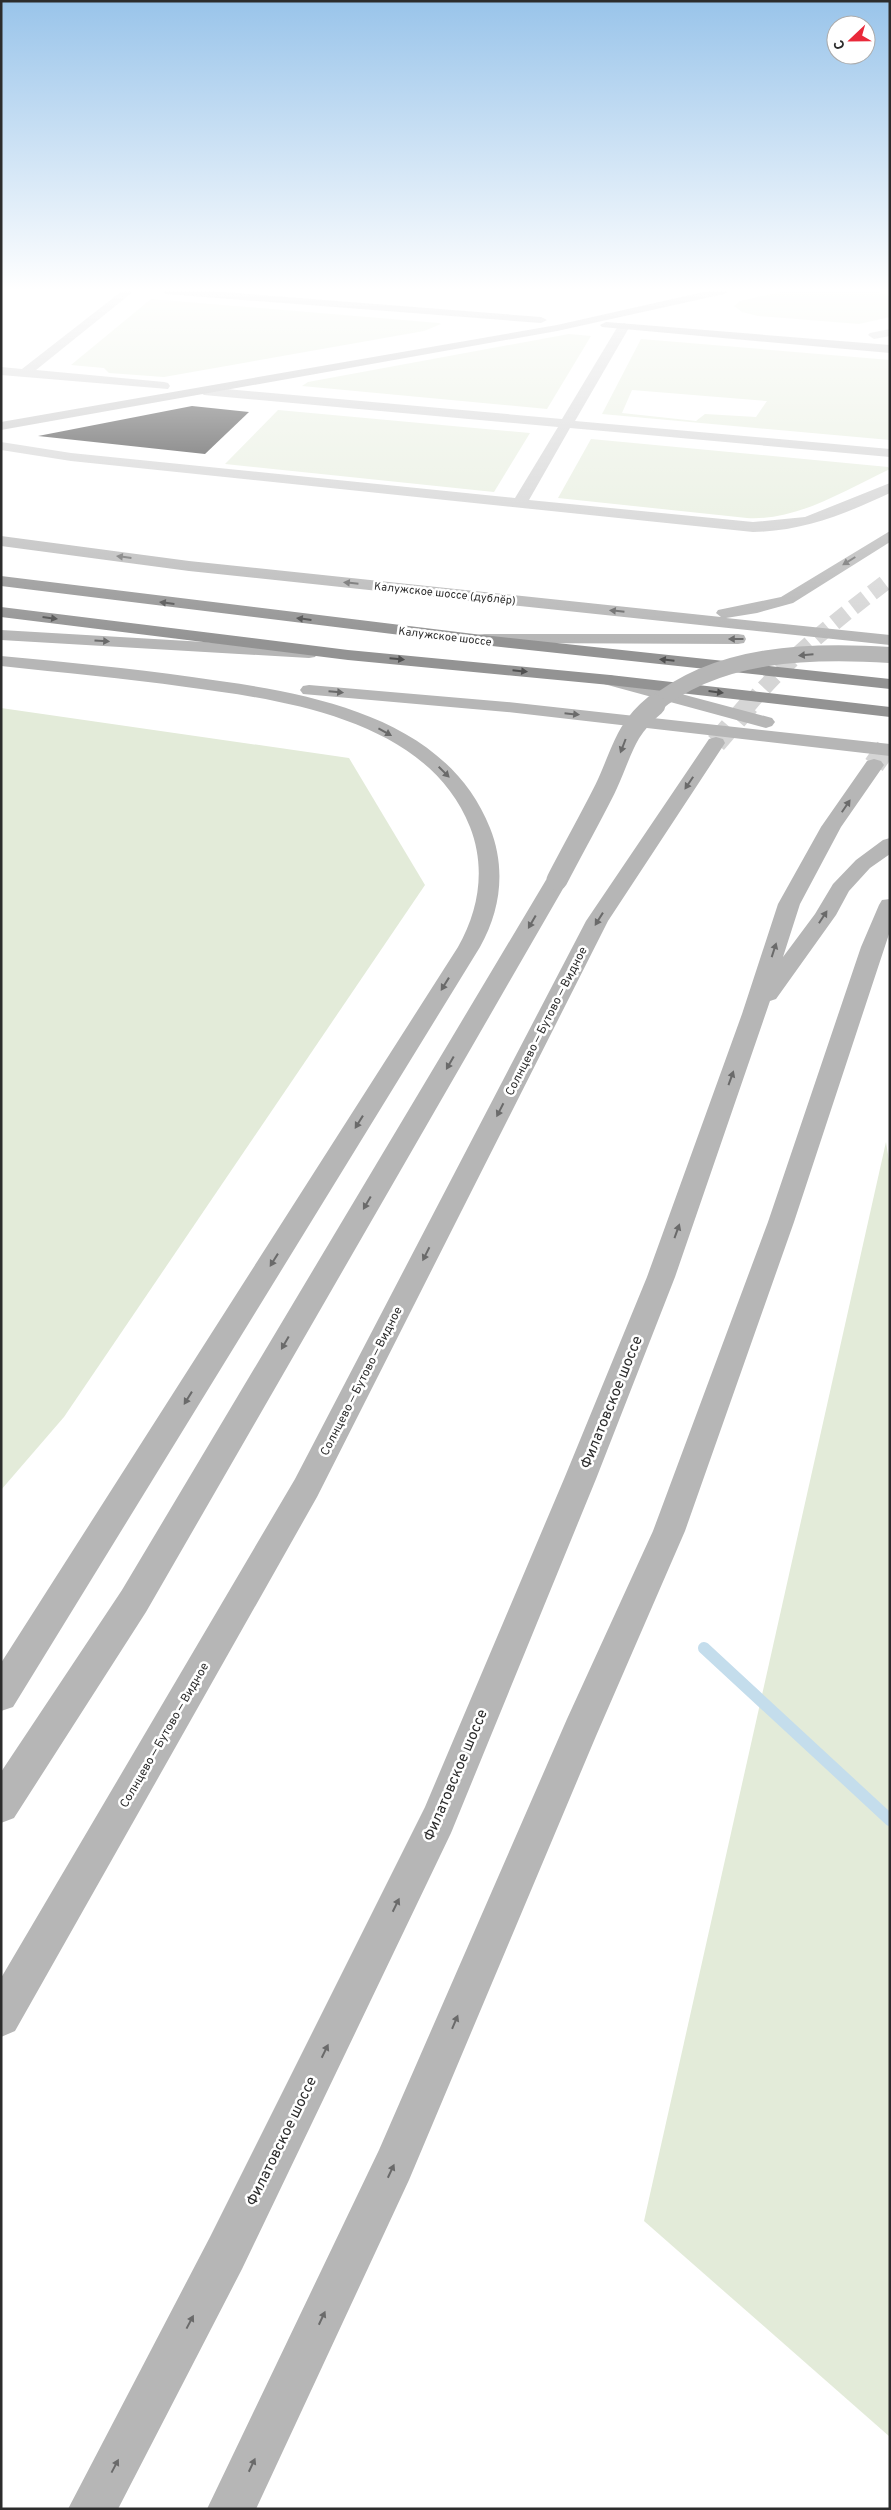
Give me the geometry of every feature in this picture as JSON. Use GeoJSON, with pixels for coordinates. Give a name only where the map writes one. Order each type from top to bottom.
{"type":"FeatureCollection","features":[{"type":"Feature","properties":{"kind":"highway","name":"Калужское шоссе"},"geometry":{"type":"LineString","coordinates":[[1,581],[474,639],[890,684]]}},
{"type":"Feature","properties":{"kind":"highway"},"geometry":{"type":"LineString","coordinates":[[1,612],[348,655],[610,680],[890,712]]}},
{"type":"Feature","properties":{"kind":"main road"},"geometry":{"type":"LineString","coordinates":[[1,415],[40,408]]}},
{"type":"Feature","properties":{"kind":"main road"},"geometry":{"type":"LineString","coordinates":[[1,426],[105,408]]}},
{"type":"Feature","properties":{"kind":"main road"},"geometry":{"type":"LineString","coordinates":[[666,616],[712,614],[757,608],[787,600],[890,535]]}},
{"type":"Feature","properties":{"kind":"main road","name":"Калужское шоссе (дублёр)"},"geometry":{"type":"LineString","coordinates":[[1,541],[190,566],[890,640]]}},
{"type":"Feature","properties":{"kind":"main road"},"geometry":{"type":"LineString","coordinates":[[1,635],[348,655]]}},
{"type":"Feature","properties":{"kind":"main road"},"geometry":{"type":"LineString","coordinates":[[474,639],[890,640]]}},
{"type":"Feature","properties":{"kind":"main road"},"geometry":{"type":"LineString","coordinates":[[1,1804],[134,1601],[556,880],[610,778],[626,737],[649,708],[685,684],[717,671],[771,658],[836,652],[890,655]]}},
{"type":"Feature","properties":{"kind":"main road"},"geometry":{"type":"LineString","coordinates":[[1,661],[148,676],[507,707],[869,756],[890,750]]}},
{"type":"Feature","properties":{"kind":"main road"},"geometry":{"type":"LineString","coordinates":[[1,1694],[456,966],[483,918],[489,892],[490,869],[487,847],[471,804],[435,764],[405,743],[374,726],[333,709],[298,699],[148,676]]}},
{"type":"Feature","properties":{"kind":"main road"},"geometry":{"type":"LineString","coordinates":[[610,680],[869,756]]}},
{"type":"Feature","properties":{"kind":"main road","name":"Солнцево — Бутово — Видное"},"geometry":{"type":"LineString","coordinates":[[1,2017],[306,1488],[597,921],[716,743]]}},
{"type":"Feature","properties":{"kind":"main road"},"geometry":{"type":"LineString","coordinates":[[754,1014],[789,904],[869,756]]}},
{"type":"Feature","properties":{"kind":"main road"},"geometry":{"type":"LineString","coordinates":[[754,1014],[825,915],[840,888],[863,864],[890,844]]}},
{"type":"Feature","properties":{"kind":"main road"},"geometry":{"type":"LineString","coordinates":[[232,2509],[394,2166],[580,1731],[669,1531],[781,1222],[872,947],[890,905]]}},
{"type":"Feature","properties":{"kind":"main road","name":"Филатовское шоссе"},"geometry":{"type":"LineString","coordinates":[[92,2509],[226,2252],[438,1820],[580,1479],[661,1277],[754,1014]]}},
{"type":"Feature","properties":{"kind":"street"},"geometry":{"type":"LineString","coordinates":[[400,408],[890,453]]}},
{"type":"Feature","properties":{"kind":"street"},"geometry":{"type":"LineString","coordinates":[[519,504],[577,408]]}},
{"type":"Feature","properties":{"kind":"street"},"geometry":{"type":"LineString","coordinates":[[1,446],[71,457],[741,526],[778,527],[817,520],[890,486]]}},
{"type":"Feature","properties":{"kind":"green space"},"geometry":{"type":"Polygon","coordinates":[[[605,408],[624,408],[622,413],[696,421],[705,414],[756,417],[762,408],[890,408],[890,440],[602,414],[605,408]]]}},
{"type":"Feature","properties":{"kind":"green space"},"geometry":{"type":"Polygon","coordinates":[[[278,410],[530,433],[494,492],[225,464],[278,410]]]}},
{"type":"Feature","properties":{"kind":"green space"},"geometry":{"type":"Polygon","coordinates":[[[591,439],[888,467],[890,469],[821,503],[785,515],[766,518],[747,518],[558,498],[591,439]]]}},
{"type":"Feature","properties":{"kind":"green space"},"geometry":{"type":"Polygon","coordinates":[[[1,708],[349,758],[425,885],[64,1417],[1,1490],[1,708]]]}},
{"type":"Feature","properties":{"kind":"green space"},"geometry":{"type":"Polygon","coordinates":[[[886,1142],[890,1167],[890,2437],[644,2221],[886,1142]]]}},
{"type":"Feature","properties":{"kind":"building"},"geometry":{"type":"Polygon","coordinates":[[[181,408],[212,408],[249,412],[205,454],[38,436],[181,408]]]}},
{"type":"Feature","properties":{"kind":"waterway"},"geometry":{"type":"LineString","coordinates":[[704,1648],[890,1820]]}},
{"type":"Feature","properties":{"kind":"tunnel"},"geometry":{"type":"LineString","coordinates":[[748,706],[798,654],[890,579]]}},
{"type":"Feature","properties":{"kind":"tunnel"},"geometry":{"type":"LineString","coordinates":[[716,743],[749,705]]}},
{"type":"Feature","properties":{"kind":"tunnel"},"geometry":{"type":"LineString","coordinates":[[874,765],[890,742]]}}]}
